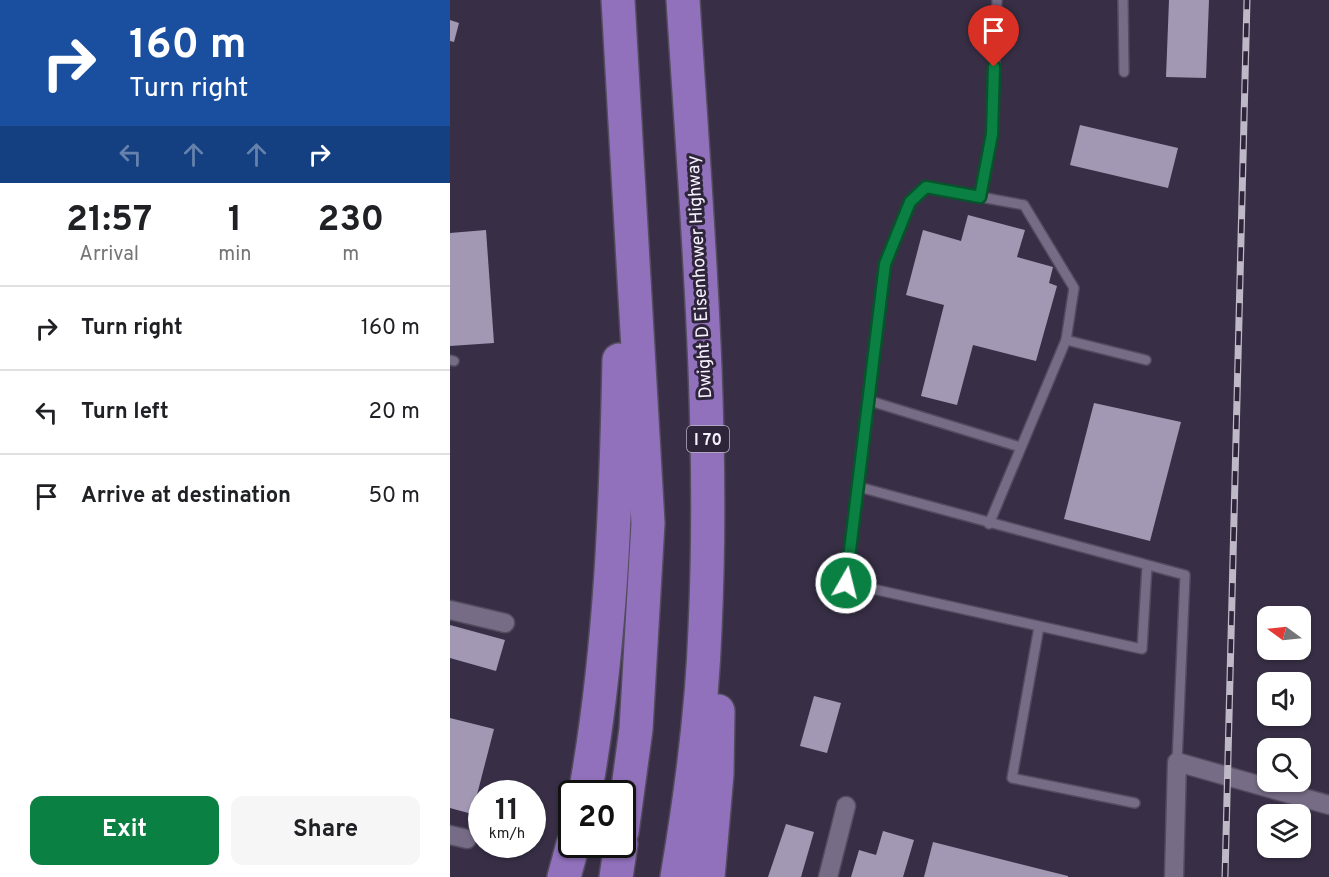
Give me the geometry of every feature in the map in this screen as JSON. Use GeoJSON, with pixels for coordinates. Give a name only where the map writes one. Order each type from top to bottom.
{"type":"FeatureCollection","features":[{"type":"Feature","properties":{"kind":"highway"},"geometry":{"type":"LineString","coordinates":[[618,0],[648,523],[636,729],[629,780]]}},
{"type":"Feature","properties":{"kind":"highway","name":"Dwight D Eisenhower Highway"},"geometry":{"type":"LineString","coordinates":[[677,877],[699,713],[705,632],[708,501],[705,372],[683,0]]}},
{"type":"Feature","properties":{"kind":"highway"},"geometry":{"type":"LineString","coordinates":[[587,780],[604,668],[613,568],[624,104]]}},
{"type":"Feature","properties":{"kind":"highway"},"geometry":{"type":"LineString","coordinates":[[708,501],[718,666],[717,774],[708,877]]}},
{"type":"Feature","properties":{"kind":"highway"},"geometry":{"type":"LineString","coordinates":[[564,877],[569,858]]}},
{"type":"Feature","properties":{"kind":"highway"},"geometry":{"type":"LineString","coordinates":[[616,877],[619,858]]}},
{"type":"Feature","properties":{"kind":"street"},"geometry":{"type":"LineString","coordinates":[[450,610],[505,623]]}},
{"type":"Feature","properties":{"kind":"street"},"geometry":{"type":"LineString","coordinates":[[1174,877],[1177,762],[1329,805]]}},
{"type":"Feature","properties":{"kind":"street"},"geometry":{"type":"LineString","coordinates":[[828,877],[846,806]]}},
{"type":"Feature","properties":{"kind":"lane"},"geometry":{"type":"LineString","coordinates":[[980,197],[992,134],[997,0]]}},
{"type":"Feature","properties":{"kind":"lane"},"geometry":{"type":"LineString","coordinates":[[1123,0],[1124,72]]}},
{"type":"Feature","properties":{"kind":"lane"},"geometry":{"type":"LineString","coordinates":[[989,524],[1066,340],[1074,288],[1024,205],[926,187],[910,202],[885,264],[846,583],[1142,649],[1147,566]]}},
{"type":"Feature","properties":{"kind":"lane"},"geometry":{"type":"LineString","coordinates":[[1066,340],[1146,360]]}},
{"type":"Feature","properties":{"kind":"lane"},"geometry":{"type":"LineString","coordinates":[[867,400],[1020,447]]}},
{"type":"Feature","properties":{"kind":"lane"},"geometry":{"type":"LineString","coordinates":[[859,487],[989,524],[1185,574],[1177,762]]}},
{"type":"Feature","properties":{"kind":"lane"},"geometry":{"type":"LineString","coordinates":[[1039,627],[1012,778],[1135,803]]}},
{"type":"Feature","properties":{"kind":"building"},"geometry":{"type":"Polygon","coordinates":[[[1169,0],[1209,0],[1206,78],[1166,77],[1169,0]]]}},
{"type":"Feature","properties":{"kind":"building"},"geometry":{"type":"Polygon","coordinates":[[[450,20],[459,23],[454,42],[450,41],[450,20]]]}},
{"type":"Feature","properties":{"kind":"building"},"geometry":{"type":"Polygon","coordinates":[[[1080,125],[1178,148],[1168,188],[1070,165],[1080,125]]]}},
{"type":"Feature","properties":{"kind":"building"},"geometry":{"type":"Polygon","coordinates":[[[968,215],[1025,230],[1017,257],[1053,267],[1049,283],[1057,286],[1036,361],[973,345],[957,405],[921,396],[944,305],[906,295],[923,230],[961,241],[968,215]]]}},
{"type":"Feature","properties":{"kind":"building"},"geometry":{"type":"Polygon","coordinates":[[[486,230],[494,343],[450,346],[450,233],[486,230]]]}},
{"type":"Feature","properties":{"kind":"building"},"geometry":{"type":"Polygon","coordinates":[[[1094,403],[1181,422],[1150,541],[1064,519],[1094,403]]]}},
{"type":"Feature","properties":{"kind":"building"},"geometry":{"type":"Polygon","coordinates":[[[450,625],[505,640],[496,671],[450,658],[450,625]]]}},
{"type":"Feature","properties":{"kind":"building"},"geometry":{"type":"Polygon","coordinates":[[[814,696],[841,703],[827,753],[800,746],[814,696]]]}},
{"type":"Feature","properties":{"kind":"building"},"geometry":{"type":"Polygon","coordinates":[[[450,718],[494,729],[481,780],[468,780],[468,813],[450,808],[450,718]]]}},
{"type":"Feature","properties":{"kind":"building"},"geometry":{"type":"Polygon","coordinates":[[[786,824],[814,832],[801,877],[768,877],[786,824]]]}},
{"type":"Feature","properties":{"kind":"building"},"geometry":{"type":"Polygon","coordinates":[[[883,831],[914,840],[903,877],[851,877],[859,850],[876,855],[883,831]]]}},
{"type":"Feature","properties":{"kind":"building"},"geometry":{"type":"Polygon","coordinates":[[[933,842],[1068,876],[1068,877],[924,877],[933,842]]]}},
{"type":"Feature","properties":{"kind":"railway"},"geometry":{"type":"LineString","coordinates":[[1225,877],[1247,0]]}},
{"type":"Feature","properties":{"kind":"route"},"geometry":{"type":"LineString","coordinates":[[846,583],[859,487],[870,371],[885,264],[910,202],[926,187],[980,197],[992,134],[994,67]]}}]}
